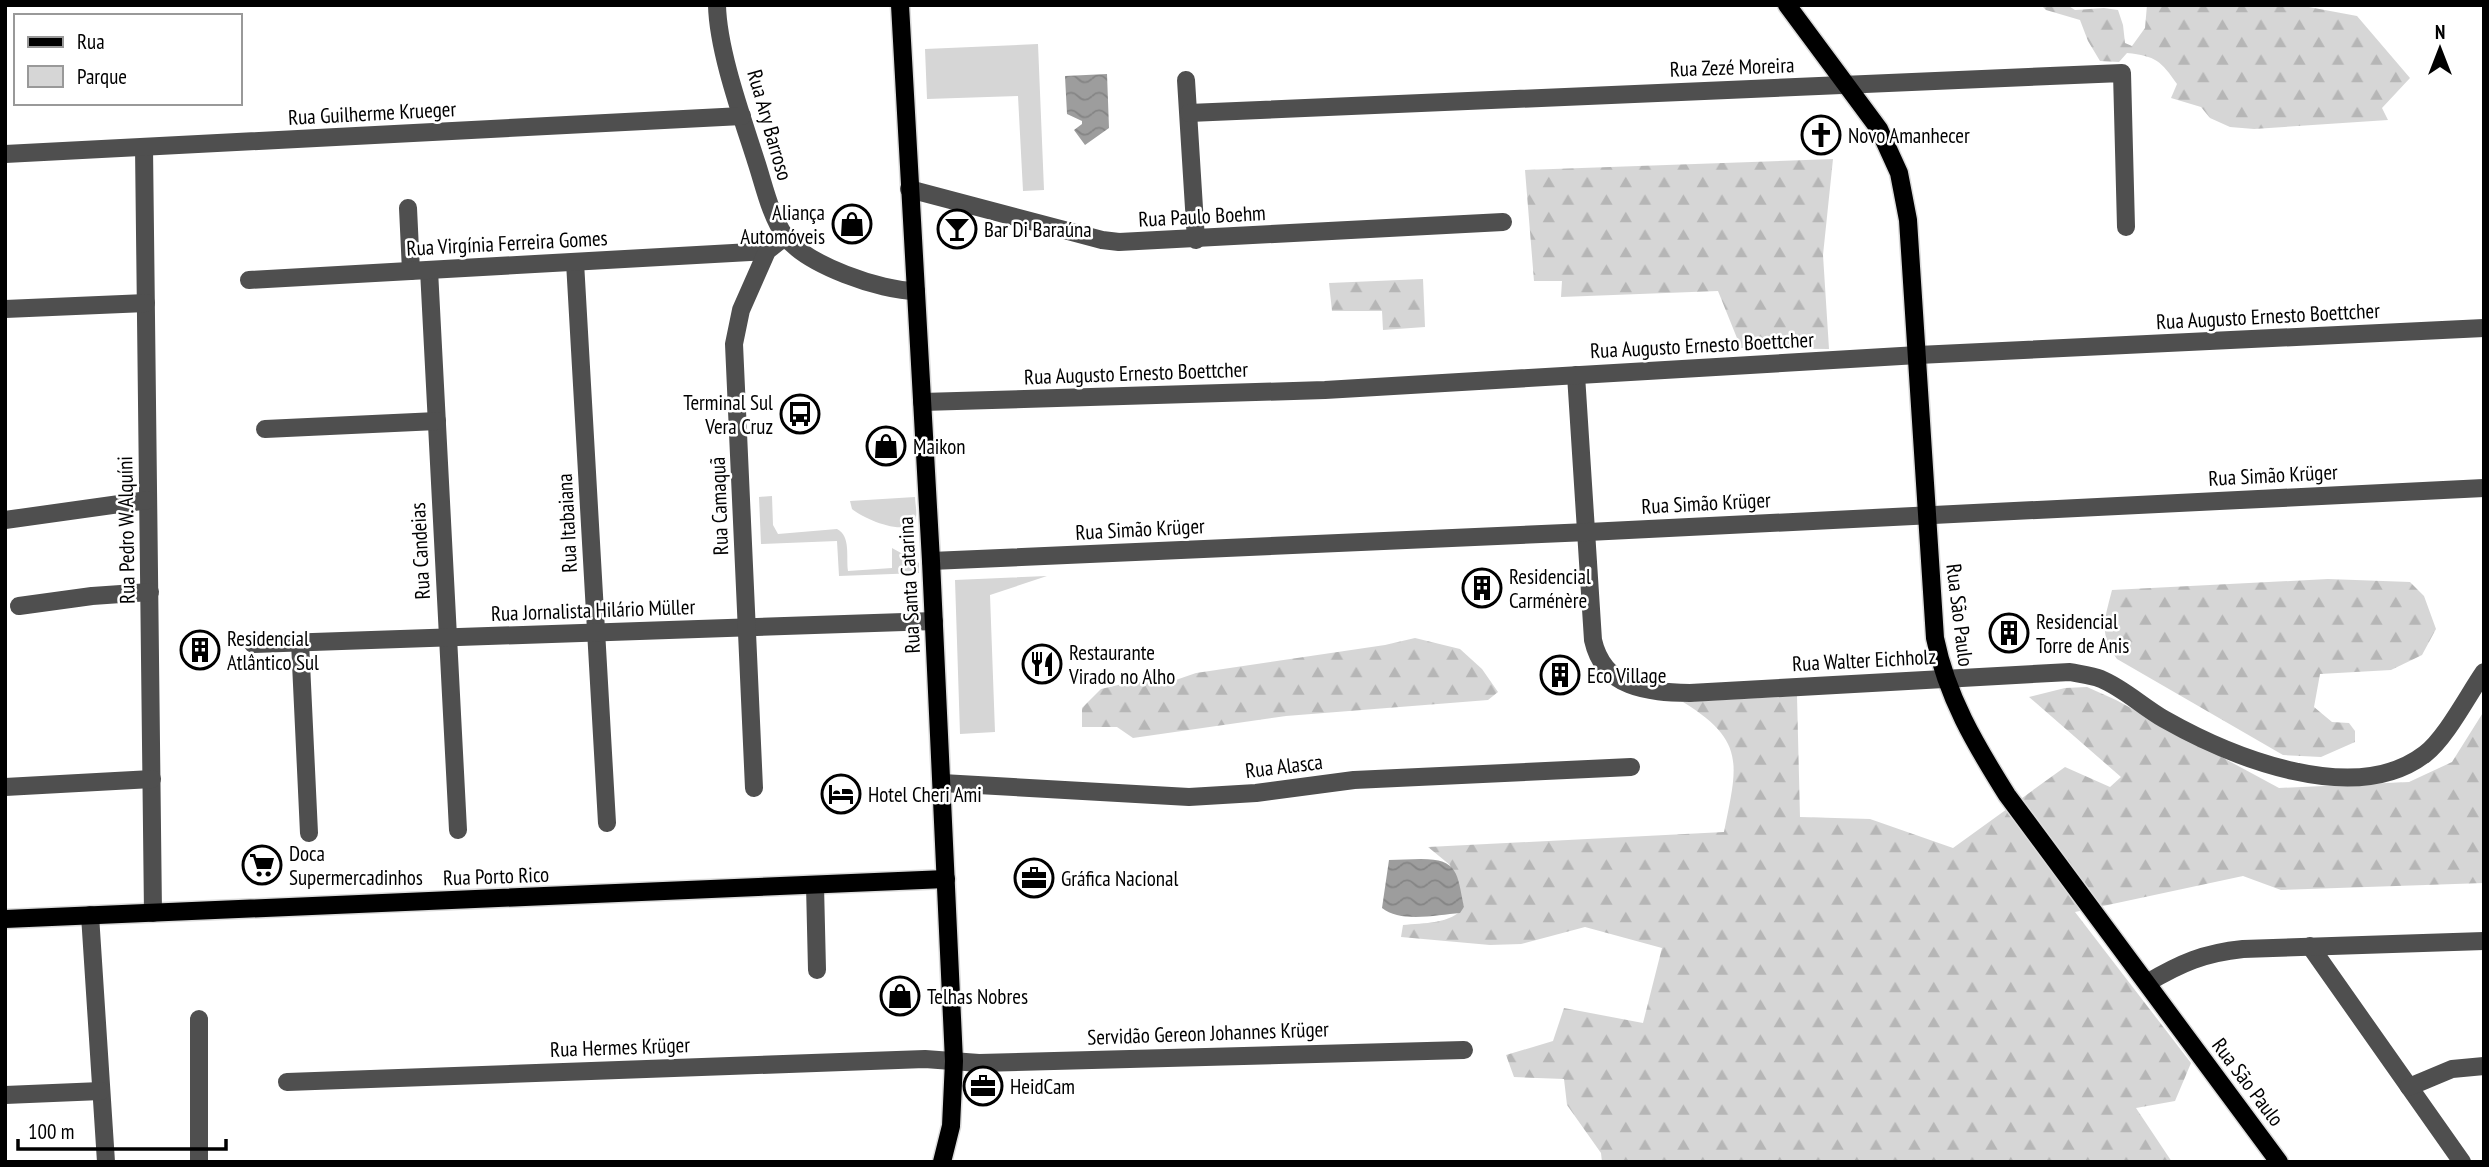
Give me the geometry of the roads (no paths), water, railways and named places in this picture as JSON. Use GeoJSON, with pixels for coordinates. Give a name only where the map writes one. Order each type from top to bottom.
{"type":"FeatureCollection","features":[{"type":"Feature","properties":{"kind":"main road","name":"Rua Santa Catarina"},"geometry":{"type":"LineString","coordinates":[[900,5],[931,561],[954,1061],[951,1126],[942,1162]]}},
{"type":"Feature","properties":{"kind":"main road","name":"Rua São Paulo"},"geometry":{"type":"LineString","coordinates":[[1787,5],[1879,129],[1903,189],[1918,355],[1936,638],[1945,678],[1965,725],[2007,795],[2279,1162]]}},
{"type":"Feature","properties":{"kind":"main road","name":"Rua Porto Rico"},"geometry":{"type":"LineString","coordinates":[[5,919],[946,880]]}},
{"type":"Feature","properties":{"kind":"street","name":"Rua Ary Barroso"},"geometry":{"type":"LineString","coordinates":[[717,5],[722,39],[742,117],[767,197],[786,236],[809,255],[863,282],[900,291],[916,291]]}},
{"type":"Feature","properties":{"kind":"street","name":"Rua Zezé Moreira"},"geometry":{"type":"LineString","coordinates":[[1189,113],[2122,73],[2126,227]]}},
{"type":"Feature","properties":{"kind":"street"},"geometry":{"type":"LineString","coordinates":[[1186,80],[1196,240]]}},
{"type":"Feature","properties":{"kind":"street","name":"Rua Guilherme Krueger"},"geometry":{"type":"LineString","coordinates":[[5,155],[742,117]]}},
{"type":"Feature","properties":{"kind":"street","name":"Rua Pedro W. Alquíni"},"geometry":{"type":"LineString","coordinates":[[144,147],[153,913]]}},
{"type":"Feature","properties":{"kind":"street","name":"Rua Paulo Boehm"},"geometry":{"type":"LineString","coordinates":[[909,189],[1102,240],[1138,243],[1503,222]]}},
{"type":"Feature","properties":{"kind":"street","name":"Rua Candeias"},"geometry":{"type":"LineString","coordinates":[[408,208],[420,271],[436,421],[458,830]]}},
{"type":"Feature","properties":{"kind":"street","name":"Rua Camaquã"},"geometry":{"type":"LineString","coordinates":[[754,788],[734,344],[741,310],[767,251],[786,236]]}},
{"type":"Feature","properties":{"kind":"street","name":"Rua Virgínia Ferreira Gomes"},"geometry":{"type":"LineString","coordinates":[[249,280],[767,251]]}},
{"type":"Feature","properties":{"kind":"street","name":"Rua Itabaiana"},"geometry":{"type":"LineString","coordinates":[[575,262],[607,823]]}},
{"type":"Feature","properties":{"kind":"street"},"geometry":{"type":"LineString","coordinates":[[5,309],[146,303]]}},
{"type":"Feature","properties":{"kind":"street","name":"Rua Augusto Ernesto Boettcher"},"geometry":{"type":"LineString","coordinates":[[922,402],[1325,390],[1918,355],[2484,328]]}},
{"type":"Feature","properties":{"kind":"street","name":"Rua Walter Eichholz"},"geometry":{"type":"LineString","coordinates":[[1576,375],[1588,532],[1591,626],[1596,654],[1610,673],[1622,682],[1653,691],[1690,693],[2049,672],[2086,675],[2102,679],[2163,718],[2236,754],[2275,768],[2325,776],[2346,776],[2394,769],[2424,755],[2440,739],[2484,672]]}},
{"type":"Feature","properties":{"kind":"street"},"geometry":{"type":"LineString","coordinates":[[265,429],[436,421]]}},
{"type":"Feature","properties":{"kind":"street","name":"Rua Simão Krüger"},"geometry":{"type":"LineString","coordinates":[[931,561],[2484,488]]}},
{"type":"Feature","properties":{"kind":"street"},"geometry":{"type":"LineString","coordinates":[[5,520],[149,500]]}},
{"type":"Feature","properties":{"kind":"street"},"geometry":{"type":"LineString","coordinates":[[19,606],[92,596],[150,592]]}},
{"type":"Feature","properties":{"kind":"street","name":"Rua Jornalista Hilário Müller"},"geometry":{"type":"LineString","coordinates":[[253,644],[934,621]]}},
{"type":"Feature","properties":{"kind":"street"},"geometry":{"type":"LineString","coordinates":[[300,642],[309,833]]}},
{"type":"Feature","properties":{"kind":"street","name":"Rua Alasca"},"geometry":{"type":"LineString","coordinates":[[942,783],[1189,797],[1256,793],[1354,780],[1632,767]]}},
{"type":"Feature","properties":{"kind":"street"},"geometry":{"type":"LineString","coordinates":[[5,787],[152,779]]}},
{"type":"Feature","properties":{"kind":"street"},"geometry":{"type":"LineString","coordinates":[[816,885],[817,970]]}},
{"type":"Feature","properties":{"kind":"street"},"geometry":{"type":"LineString","coordinates":[[90,915],[106,1162]]}},
{"type":"Feature","properties":{"kind":"street"},"geometry":{"type":"LineString","coordinates":[[2147,983],[2191,959],[2214,952],[2484,941]]}},
{"type":"Feature","properties":{"kind":"street"},"geometry":{"type":"LineString","coordinates":[[2310,946],[2462,1162]]}},
{"type":"Feature","properties":{"kind":"street"},"geometry":{"type":"LineString","coordinates":[[199,1019],[199,1162]]}},
{"type":"Feature","properties":{"kind":"street","name":"Servidão Gereon Johannes Krüger"},"geometry":{"type":"LineString","coordinates":[[954,1061],[979,1063],[1464,1049]]}},
{"type":"Feature","properties":{"kind":"street","name":"Rua Hermes Krüger"},"geometry":{"type":"LineString","coordinates":[[287,1082],[925,1059],[954,1061]]}},
{"type":"Feature","properties":{"kind":"street"},"geometry":{"type":"LineString","coordinates":[[2409,1087],[2452,1069],[2484,1066]]}},
{"type":"Feature","properties":{"kind":"street"},"geometry":{"type":"LineString","coordinates":[[5,1095],[101,1091]]}},
{"type":"Feature","properties":{"kind":"water"},"geometry":{"type":"Polygon","coordinates":[[[1107,74],[1109,128],[1085,145],[1074,130],[1082,121],[1067,114],[1065,76],[1107,74]]]}},
{"type":"Feature","properties":{"kind":"water"},"geometry":{"type":"Polygon","coordinates":[[[1421,859],[1443,862],[1454,871],[1464,907],[1460,913],[1409,917],[1390,913],[1382,908],[1389,860],[1421,859]]]}},
{"type":"Feature","properties":{"kind":"place","name":"Novo Amanhecer"},"geometry":{"type":"Point","coordinates":[1821,135]}},
{"type":"Feature","properties":{"kind":"place","name":"Aliança Automóveis"},"geometry":{"type":"Point","coordinates":[852,224]}},
{"type":"Feature","properties":{"kind":"place","name":"Bar Di Baraúna"},"geometry":{"type":"Point","coordinates":[957,229]}},
{"type":"Feature","properties":{"kind":"place","name":"Terminal Sul Vera Cruz"},"geometry":{"type":"Point","coordinates":[800,414]}},
{"type":"Feature","properties":{"kind":"place","name":"Maikon"},"geometry":{"type":"Point","coordinates":[886,446]}},
{"type":"Feature","properties":{"kind":"place","name":"Residencial Carménère"},"geometry":{"type":"Point","coordinates":[1482,588]}},
{"type":"Feature","properties":{"kind":"place","name":"Residencial Torre de Anis"},"geometry":{"type":"Point","coordinates":[2009,633]}},
{"type":"Feature","properties":{"kind":"place","name":"Residencial Atlântico Sul"},"geometry":{"type":"Point","coordinates":[200,650]}},
{"type":"Feature","properties":{"kind":"place","name":"Restaurante Virado no Alho"},"geometry":{"type":"Point","coordinates":[1042,664]}},
{"type":"Feature","properties":{"kind":"place","name":"Eco Village"},"geometry":{"type":"Point","coordinates":[1560,675]}},
{"type":"Feature","properties":{"kind":"place","name":"Hotel Cheri Ami"},"geometry":{"type":"Point","coordinates":[841,794]}},
{"type":"Feature","properties":{"kind":"place","name":"Doca Supermercadinhos"},"geometry":{"type":"Point","coordinates":[262,865]}},
{"type":"Feature","properties":{"kind":"place","name":"Gráfica Nacional"},"geometry":{"type":"Point","coordinates":[1034,878]}},
{"type":"Feature","properties":{"kind":"place","name":"Telhas Nobres"},"geometry":{"type":"Point","coordinates":[900,996]}},
{"type":"Feature","properties":{"kind":"place","name":"HeidCam"},"geometry":{"type":"Point","coordinates":[983,1086]}}]}
